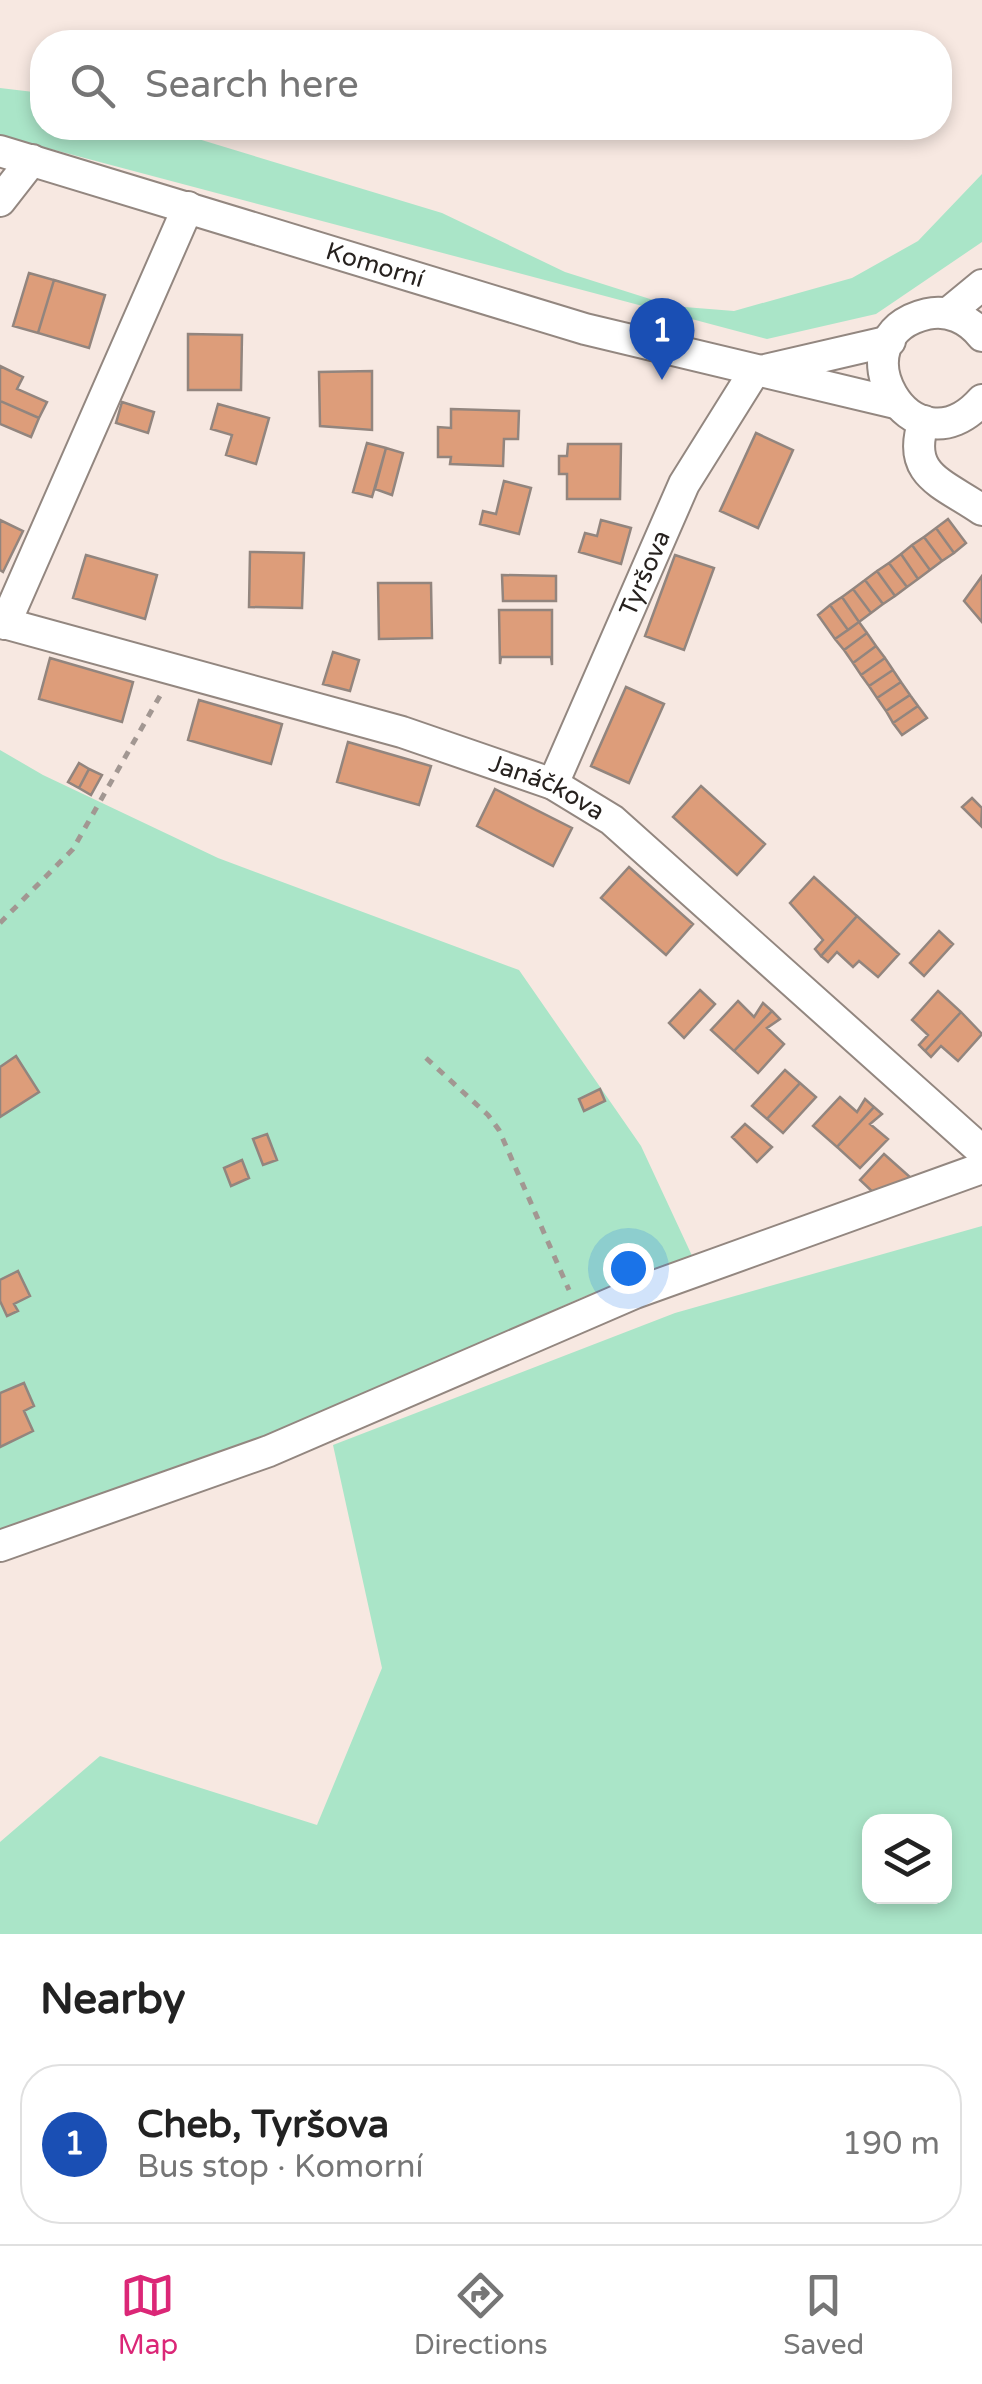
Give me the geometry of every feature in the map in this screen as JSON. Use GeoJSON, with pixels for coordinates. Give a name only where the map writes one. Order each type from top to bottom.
{"type":"FeatureCollection","features":[{"type":"Feature","properties":{"kind":"street","name":"Komorní"},"geometry":{"type":"LineString","coordinates":[[0,151],[585,329],[895,403],[924,421]]}},
{"type":"Feature","properties":{"kind":"street"},"geometry":{"type":"LineString","coordinates":[[0,201],[32,160]]}},
{"type":"Feature","properties":{"kind":"street","name":"Janáčkova"},"geometry":{"type":"LineString","coordinates":[[188,206],[3,623],[402,732],[553,784],[612,820],[982,1150]]}},
{"type":"Feature","properties":{"kind":"street"},"geometry":{"type":"LineString","coordinates":[[948,314],[982,285]]}},
{"type":"Feature","properties":{"kind":"street","name":"Komorní"},"geometry":{"type":"LineString","coordinates":[[754,372],[890,341],[914,318],[948,314]]}},
{"type":"Feature","properties":{"kind":"street"},"geometry":{"type":"LineString","coordinates":[[948,314],[965,320],[982,336]]}},
{"type":"Feature","properties":{"kind":"street"},"geometry":{"type":"LineString","coordinates":[[890,341],[883,372],[895,403]]}},
{"type":"Feature","properties":{"kind":"street","name":"Tyršova"},"geometry":{"type":"LineString","coordinates":[[553,784],[684,484],[754,372]]}},
{"type":"Feature","properties":{"kind":"street"},"geometry":{"type":"LineString","coordinates":[[979,410],[958,419],[924,421],[915,447],[922,468],[982,510]]}},
{"type":"Feature","properties":{"kind":"street"},"geometry":{"type":"LineString","coordinates":[[0,1546],[269,1451],[581,1317],[982,1168]]}},
{"type":"Feature","properties":{"kind":"path"},"geometry":{"type":"LineString","coordinates":[[0,923],[73,849],[176,668]]}},
{"type":"Feature","properties":{"kind":"path"},"geometry":{"type":"LineString","coordinates":[[426,1058],[488,1115],[498,1130],[581,1317]]}},
{"type":"Feature","properties":{"kind":"green space"},"geometry":{"type":"Polygon","coordinates":[[[0,88],[30,92],[30,140],[202,140],[442,213],[565,272],[672,306],[734,311],[852,278],[918,241],[982,174],[982,242],[876,314],[767,339],[13,139],[0,156],[0,88]]]}},
{"type":"Feature","properties":{"kind":"green space"},"geometry":{"type":"Polygon","coordinates":[[[0,750],[43,775],[218,858],[519,970],[641,1146],[694,1260],[583,1297],[278,1433],[0,1531],[0,750]]]}},
{"type":"Feature","properties":{"kind":"green space"},"geometry":{"type":"Polygon","coordinates":[[[982,1226],[982,1934],[0,1934],[0,1842],[100,1756],[317,1825],[382,1668],[333,1445],[675,1313],[982,1226]]]}},
{"type":"Feature","properties":{"kind":"building"},"geometry":{"type":"Polygon","coordinates":[[[29,273],[54,280],[38,333],[13,326],[29,273]]]}},
{"type":"Feature","properties":{"kind":"building"},"geometry":{"type":"Polygon","coordinates":[[[54,280],[105,295],[89,348],[38,333],[54,280]]]}},
{"type":"Feature","properties":{"kind":"building"},"geometry":{"type":"Polygon","coordinates":[[[188,334],[242,335],[241,390],[188,390],[188,334]]]}},
{"type":"Feature","properties":{"kind":"building"},"geometry":{"type":"Polygon","coordinates":[[[0,366],[23,377],[17,389],[47,402],[39,418],[0,401],[0,366]]]}},
{"type":"Feature","properties":{"kind":"building"},"geometry":{"type":"Polygon","coordinates":[[[372,371],[372,430],[320,426],[319,372],[372,371]]]}},
{"type":"Feature","properties":{"kind":"building"},"geometry":{"type":"Polygon","coordinates":[[[0,401],[39,418],[31,437],[0,424],[0,401]]]}},
{"type":"Feature","properties":{"kind":"building"},"geometry":{"type":"Polygon","coordinates":[[[122,402],[154,412],[148,433],[116,423],[122,402]]]}},
{"type":"Feature","properties":{"kind":"building"},"geometry":{"type":"Polygon","coordinates":[[[218,404],[269,418],[256,464],[226,455],[232,435],[211,429],[218,404]]]}},
{"type":"Feature","properties":{"kind":"building"},"geometry":{"type":"Polygon","coordinates":[[[451,409],[519,411],[518,439],[504,439],[503,466],[450,464],[451,457],[438,457],[438,427],[451,428],[451,409]]]}},
{"type":"Feature","properties":{"kind":"building"},"geometry":{"type":"Polygon","coordinates":[[[756,433],[793,450],[758,528],[720,511],[756,433]]]}},
{"type":"Feature","properties":{"kind":"building"},"geometry":{"type":"Polygon","coordinates":[[[367,443],[386,448],[372,497],[353,492],[367,443]]]}},
{"type":"Feature","properties":{"kind":"building"},"geometry":{"type":"Polygon","coordinates":[[[568,444],[621,444],[620,499],[567,499],[567,474],[559,474],[559,456],[567,456],[568,444]]]}},
{"type":"Feature","properties":{"kind":"building"},"geometry":{"type":"Polygon","coordinates":[[[386,448],[403,453],[392,495],[375,489],[386,448]]]}},
{"type":"Feature","properties":{"kind":"building"},"geometry":{"type":"Polygon","coordinates":[[[504,481],[531,488],[519,534],[480,524],[483,511],[496,514],[504,481]]]}},
{"type":"Feature","properties":{"kind":"building"},"geometry":{"type":"Polygon","coordinates":[[[948,519],[966,543],[954,553],[936,528],[948,519]]]}},
{"type":"Feature","properties":{"kind":"building"},"geometry":{"type":"Polygon","coordinates":[[[0,520],[23,531],[3,572],[0,570],[0,520]]]}},
{"type":"Feature","properties":{"kind":"building"},"geometry":{"type":"Polygon","coordinates":[[[601,520],[631,528],[621,564],[579,552],[585,533],[597,536],[601,520]]]}},
{"type":"Feature","properties":{"kind":"building"},"geometry":{"type":"Polygon","coordinates":[[[936,528],[954,553],[942,561],[924,537],[936,528]]]}},
{"type":"Feature","properties":{"kind":"building"},"geometry":{"type":"Polygon","coordinates":[[[924,537],[942,561],[930,570],[912,545],[924,537]]]}},
{"type":"Feature","properties":{"kind":"building"},"geometry":{"type":"Polygon","coordinates":[[[912,545],[930,570],[918,579],[901,554],[912,545]]]}},
{"type":"Feature","properties":{"kind":"building"},"geometry":{"type":"Polygon","coordinates":[[[250,552],[304,553],[302,608],[249,607],[250,552]]]}},
{"type":"Feature","properties":{"kind":"building"},"geometry":{"type":"Polygon","coordinates":[[[901,554],[918,579],[907,587],[889,563],[901,554]]]}},
{"type":"Feature","properties":{"kind":"building"},"geometry":{"type":"Polygon","coordinates":[[[86,555],[157,575],[145,619],[73,598],[86,555]]]}},
{"type":"Feature","properties":{"kind":"building"},"geometry":{"type":"Polygon","coordinates":[[[675,555],[714,568],[684,650],[645,636],[675,555]]]}},
{"type":"Feature","properties":{"kind":"building"},"geometry":{"type":"Polygon","coordinates":[[[889,563],[907,587],[895,596],[877,571],[889,563]]]}},
{"type":"Feature","properties":{"kind":"building"},"geometry":{"type":"Polygon","coordinates":[[[877,571],[895,596],[883,604],[865,580],[877,571]]]}},
{"type":"Feature","properties":{"kind":"building"},"geometry":{"type":"Polygon","coordinates":[[[502,575],[556,576],[556,601],[503,601],[502,575]]]}},
{"type":"Feature","properties":{"kind":"building"},"geometry":{"type":"Polygon","coordinates":[[[982,576],[982,622],[964,601],[982,576]]]}},
{"type":"Feature","properties":{"kind":"building"},"geometry":{"type":"Polygon","coordinates":[[[865,580],[883,604],[871,613],[853,589],[865,580]]]}},
{"type":"Feature","properties":{"kind":"building"},"geometry":{"type":"Polygon","coordinates":[[[378,583],[431,583],[432,638],[379,639],[378,583]]]}},
{"type":"Feature","properties":{"kind":"building"},"geometry":{"type":"Polygon","coordinates":[[[853,589],[871,613],[859,622],[842,597],[853,589]]]}},
{"type":"Feature","properties":{"kind":"building"},"geometry":{"type":"Polygon","coordinates":[[[842,597],[859,622],[848,630],[830,605],[842,597]]]}},
{"type":"Feature","properties":{"kind":"building"},"geometry":{"type":"Polygon","coordinates":[[[830,605],[848,630],[835,639],[818,615],[830,605]]]}},
{"type":"Feature","properties":{"kind":"building"},"geometry":{"type":"Polygon","coordinates":[[[499,610],[552,610],[552,665],[551,657],[501,657],[500,664],[499,610]]]}},
{"type":"Feature","properties":{"kind":"building"},"geometry":{"type":"Polygon","coordinates":[[[859,622],[867,633],[844,650],[835,639],[859,622]]]}},
{"type":"Feature","properties":{"kind":"building"},"geometry":{"type":"Polygon","coordinates":[[[867,633],[876,646],[853,663],[844,650],[867,633]]]}},
{"type":"Feature","properties":{"kind":"building"},"geometry":{"type":"Polygon","coordinates":[[[876,646],[885,658],[861,675],[853,663],[876,646]]]}},
{"type":"Feature","properties":{"kind":"building"},"geometry":{"type":"Polygon","coordinates":[[[333,652],[359,660],[350,691],[323,684],[333,652]]]}},
{"type":"Feature","properties":{"kind":"building"},"geometry":{"type":"Polygon","coordinates":[[[50,658],[133,682],[122,722],[39,699],[50,658]]]}},
{"type":"Feature","properties":{"kind":"building"},"geometry":{"type":"Polygon","coordinates":[[[885,658],[893,670],[869,686],[861,675],[885,658]]]}},
{"type":"Feature","properties":{"kind":"building"},"geometry":{"type":"Polygon","coordinates":[[[893,670],[901,682],[877,698],[869,686],[893,670]]]}},
{"type":"Feature","properties":{"kind":"building"},"geometry":{"type":"Polygon","coordinates":[[[901,682],[910,695],[886,711],[877,698],[901,682]]]}},
{"type":"Feature","properties":{"kind":"building"},"geometry":{"type":"Polygon","coordinates":[[[626,687],[664,704],[629,783],[591,766],[626,687]]]}},
{"type":"Feature","properties":{"kind":"building"},"geometry":{"type":"Polygon","coordinates":[[[910,695],[918,706],[893,723],[886,711],[910,695]]]}},
{"type":"Feature","properties":{"kind":"building"},"geometry":{"type":"Polygon","coordinates":[[[199,700],[282,724],[271,764],[188,740],[199,700]]]}},
{"type":"Feature","properties":{"kind":"building"},"geometry":{"type":"Polygon","coordinates":[[[918,706],[927,718],[902,735],[893,723],[918,706]]]}},
{"type":"Feature","properties":{"kind":"building"},"geometry":{"type":"Polygon","coordinates":[[[348,742],[431,766],[419,805],[337,782],[348,742]]]}},
{"type":"Feature","properties":{"kind":"building"},"geometry":{"type":"Polygon","coordinates":[[[79,763],[89,769],[79,788],[68,782],[79,763]]]}},
{"type":"Feature","properties":{"kind":"building"},"geometry":{"type":"Polygon","coordinates":[[[89,769],[102,775],[91,795],[79,788],[89,769]]]}},
{"type":"Feature","properties":{"kind":"building"},"geometry":{"type":"Polygon","coordinates":[[[701,786],[765,844],[737,875],[673,817],[701,786]]]}},
{"type":"Feature","properties":{"kind":"building"},"geometry":{"type":"Polygon","coordinates":[[[495,789],[572,828],[553,866],[477,826],[495,789]]]}},
{"type":"Feature","properties":{"kind":"building"},"geometry":{"type":"Polygon","coordinates":[[[972,798],[982,808],[981,826],[962,807],[972,798]]]}},
{"type":"Feature","properties":{"kind":"building"},"geometry":{"type":"Polygon","coordinates":[[[629,867],[693,924],[666,955],[601,898],[629,867]]]}},
{"type":"Feature","properties":{"kind":"building"},"geometry":{"type":"Polygon","coordinates":[[[814,877],[857,916],[821,956],[815,949],[823,940],[790,903],[814,877]]]}},
{"type":"Feature","properties":{"kind":"building"},"geometry":{"type":"Polygon","coordinates":[[[857,916],[899,954],[878,977],[859,961],[853,967],[837,952],[828,962],[821,956],[857,916]]]}},
{"type":"Feature","properties":{"kind":"building"},"geometry":{"type":"Polygon","coordinates":[[[939,931],[953,944],[924,976],[910,963],[939,931]]]}},
{"type":"Feature","properties":{"kind":"building"},"geometry":{"type":"Polygon","coordinates":[[[700,990],[715,1004],[684,1038],[669,1023],[700,990]]]}},
{"type":"Feature","properties":{"kind":"building"},"geometry":{"type":"Polygon","coordinates":[[[938,991],[961,1012],[925,1051],[919,1045],[928,1035],[912,1020],[938,991]]]}},
{"type":"Feature","properties":{"kind":"building"},"geometry":{"type":"Polygon","coordinates":[[[738,1001],[754,1017],[763,1003],[772,1011],[734,1051],[711,1030],[738,1001]]]}},
{"type":"Feature","properties":{"kind":"building"},"geometry":{"type":"Polygon","coordinates":[[[772,1011],[780,1019],[767,1028],[784,1044],[758,1073],[734,1051],[772,1011]]]}},
{"type":"Feature","properties":{"kind":"building"},"geometry":{"type":"Polygon","coordinates":[[[961,1012],[982,1034],[958,1061],[941,1046],[931,1057],[925,1051],[961,1012]]]}},
{"type":"Feature","properties":{"kind":"building"},"geometry":{"type":"Polygon","coordinates":[[[16,1056],[39,1092],[0,1117],[0,1067],[16,1056]]]}},
{"type":"Feature","properties":{"kind":"building"},"geometry":{"type":"Polygon","coordinates":[[[785,1070],[800,1083],[767,1119],[752,1106],[785,1070]]]}},
{"type":"Feature","properties":{"kind":"building"},"geometry":{"type":"Polygon","coordinates":[[[800,1083],[816,1097],[783,1133],[767,1119],[800,1083]]]}},
{"type":"Feature","properties":{"kind":"building"},"geometry":{"type":"Polygon","coordinates":[[[600,1089],[605,1101],[584,1111],[579,1099],[600,1089]]]}},
{"type":"Feature","properties":{"kind":"building"},"geometry":{"type":"Polygon","coordinates":[[[840,1097],[857,1112],[865,1099],[874,1107],[837,1147],[813,1126],[840,1097]]]}},
{"type":"Feature","properties":{"kind":"building"},"geometry":{"type":"Polygon","coordinates":[[[874,1107],[882,1114],[870,1124],[888,1139],[860,1168],[837,1147],[874,1107]]]}},
{"type":"Feature","properties":{"kind":"building"},"geometry":{"type":"Polygon","coordinates":[[[745,1124],[772,1147],[757,1162],[732,1137],[745,1124]]]}},
{"type":"Feature","properties":{"kind":"building"},"geometry":{"type":"Polygon","coordinates":[[[267,1134],[277,1160],[263,1165],[253,1139],[267,1134]]]}},
{"type":"Feature","properties":{"kind":"building"},"geometry":{"type":"Polygon","coordinates":[[[884,1154],[911,1178],[877,1196],[860,1180],[884,1154]]]}},
{"type":"Feature","properties":{"kind":"building"},"geometry":{"type":"Polygon","coordinates":[[[242,1160],[249,1178],[231,1186],[224,1168],[242,1160]]]}},
{"type":"Feature","properties":{"kind":"building"},"geometry":{"type":"Polygon","coordinates":[[[18,1271],[30,1296],[14,1304],[18,1311],[7,1316],[0,1301],[0,1280],[18,1271]]]}},
{"type":"Feature","properties":{"kind":"building"},"geometry":{"type":"Polygon","coordinates":[[[24,1383],[34,1406],[24,1411],[33,1431],[0,1447],[0,1393],[24,1383]]]}},
{"type":"Feature","properties":{"kind":"place","name":"Cheb, Tyršova"},"geometry":{"type":"Point","coordinates":[662,380]}}]}
